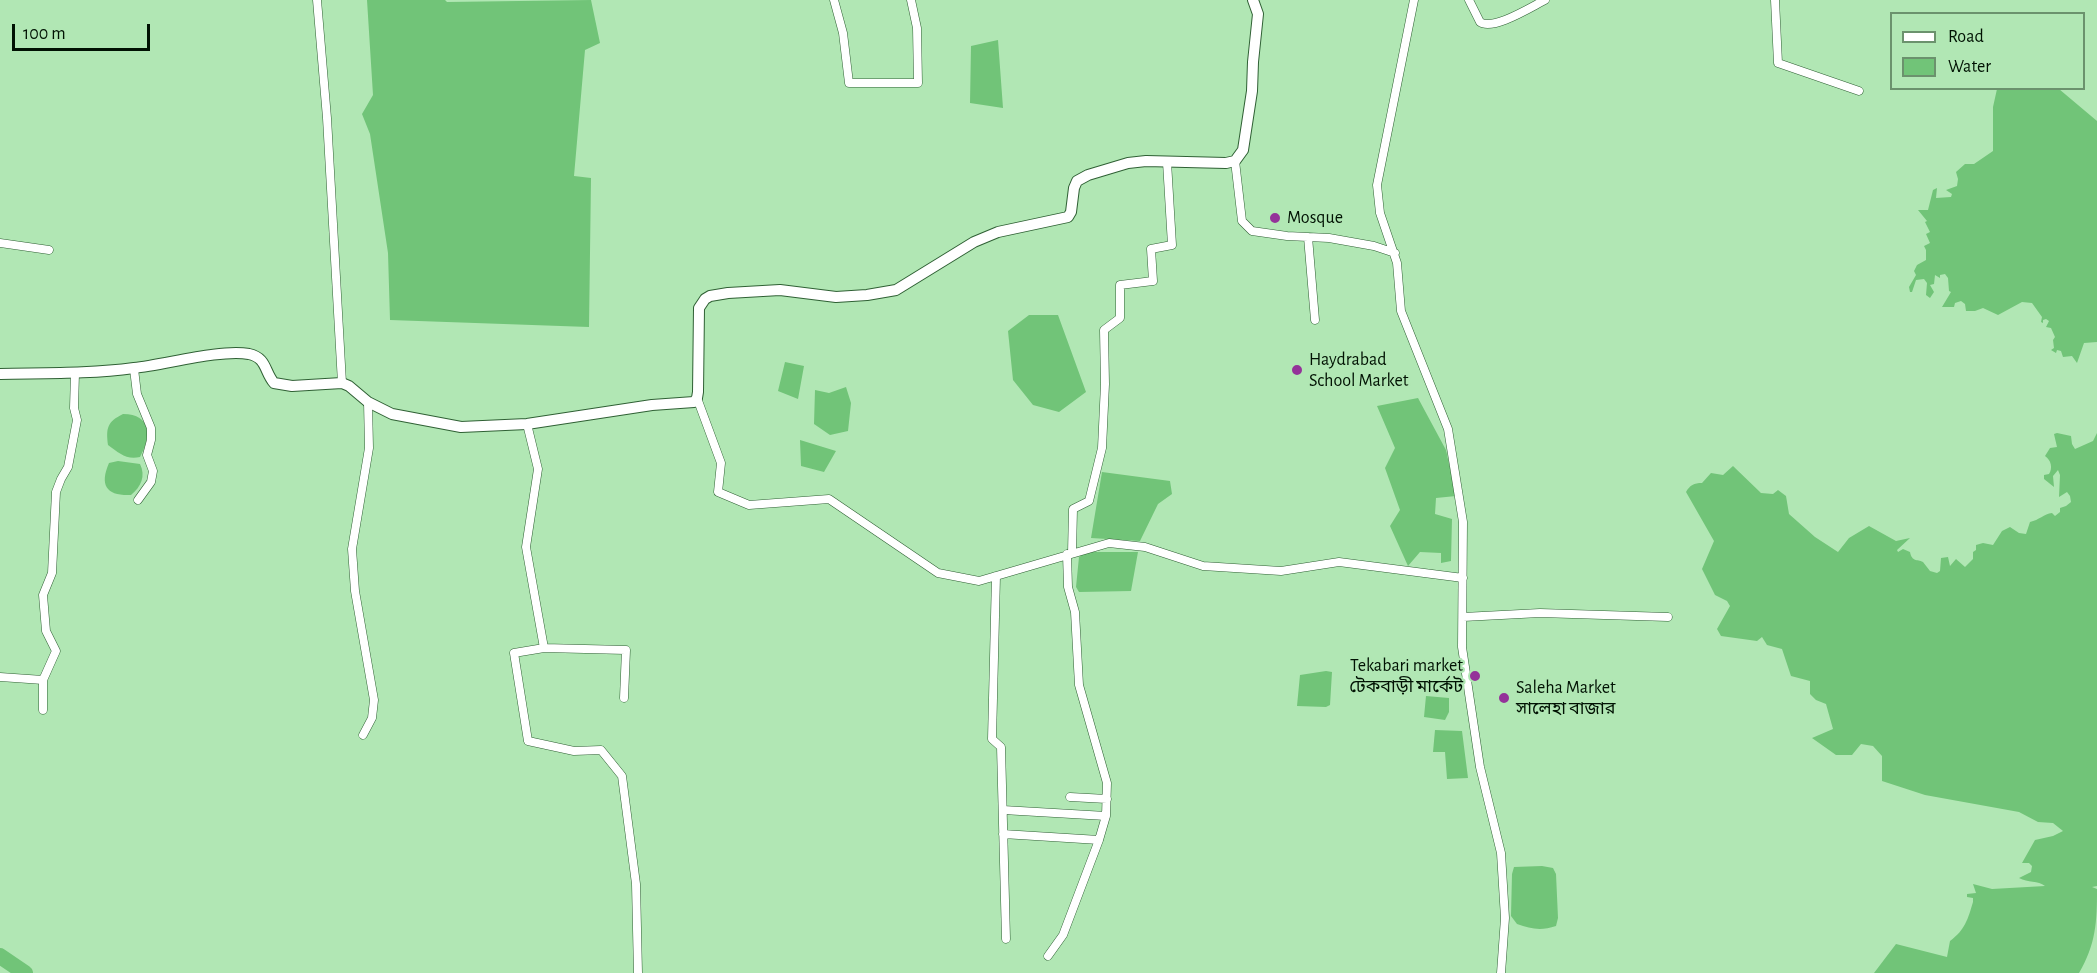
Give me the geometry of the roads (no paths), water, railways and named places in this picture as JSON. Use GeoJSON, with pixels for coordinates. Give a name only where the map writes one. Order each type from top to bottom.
{"type":"FeatureCollection","features":[{"type":"Feature","properties":{"kind":"street"},"geometry":{"type":"LineString","coordinates":[[317,0],[327,118],[342,383]]}},
{"type":"Feature","properties":{"kind":"street"},"geometry":{"type":"LineString","coordinates":[[834,0],[843,33],[849,82],[918,83],[917,28],[911,0]]}},
{"type":"Feature","properties":{"kind":"street"},"geometry":{"type":"LineString","coordinates":[[1253,0],[1258,14],[1252,91],[1243,150],[1235,161],[1226,164],[1128,163],[1088,175],[1077,181],[1068,217],[998,232],[974,242],[896,290],[844,296],[780,290],[728,293],[705,299],[699,308],[697,399],[721,463],[718,492],[749,505],[829,499],[938,573],[979,581],[1109,543],[1145,547],[1203,566],[1281,570],[1339,562],[1463,578]]}},
{"type":"Feature","properties":{"kind":"street"},"geometry":{"type":"LineString","coordinates":[[1414,0],[1377,185],[1380,213],[1397,263],[1401,311],[1448,429],[1463,522],[1462,647],[1480,767],[1501,854],[1505,918],[1501,973]]}},
{"type":"Feature","properties":{"kind":"street"},"geometry":{"type":"LineString","coordinates":[[1469,0],[1480,22],[1487,25],[1506,20],[1545,0]]}},
{"type":"Feature","properties":{"kind":"street"},"geometry":{"type":"LineString","coordinates":[[1775,0],[1778,63],[1859,91]]}},
{"type":"Feature","properties":{"kind":"street"},"geometry":{"type":"LineString","coordinates":[[1235,161],[1242,221],[1252,231],[1329,238],[1374,246],[1395,253]]}},
{"type":"Feature","properties":{"kind":"street"},"geometry":{"type":"LineString","coordinates":[[1048,956],[1063,935],[1099,840],[1106,816],[1107,799],[1107,783],[1079,685],[1075,612],[1068,587],[1073,509],[1089,501],[1102,448],[1105,384],[1104,330],[1120,318],[1120,285],[1153,281],[1151,249],[1172,245],[1167,162]]}},
{"type":"Feature","properties":{"kind":"street"},"geometry":{"type":"LineString","coordinates":[[1308,237],[1315,320]]}},
{"type":"Feature","properties":{"kind":"street"},"geometry":{"type":"LineString","coordinates":[[0,243],[49,250]]}},
{"type":"Feature","properties":{"kind":"street"},"geometry":{"type":"LineString","coordinates":[[0,374],[134,369],[228,353],[249,354],[266,364],[269,377],[274,383],[292,386],[342,383],[368,402],[392,414],[461,427],[526,424],[652,405],[690,403],[697,399]]}},
{"type":"Feature","properties":{"kind":"street"},"geometry":{"type":"LineString","coordinates":[[134,369],[137,394],[151,428],[147,455],[153,471],[151,482],[138,500]]}},
{"type":"Feature","properties":{"kind":"street"},"geometry":{"type":"LineString","coordinates":[[43,710],[43,680],[56,651],[46,631],[43,595],[52,573],[56,492],[68,467],[77,420],[74,408],[75,373]]}},
{"type":"Feature","properties":{"kind":"street"},"geometry":{"type":"LineString","coordinates":[[363,735],[372,718],[374,700],[355,591],[352,549],[369,448],[368,402]]}},
{"type":"Feature","properties":{"kind":"street"},"geometry":{"type":"LineString","coordinates":[[526,424],[538,469],[526,547],[544,648]]}},
{"type":"Feature","properties":{"kind":"street"},"geometry":{"type":"LineString","coordinates":[[996,576],[992,739],[1001,747],[1006,939]]}},
{"type":"Feature","properties":{"kind":"street"},"geometry":{"type":"LineString","coordinates":[[1463,617],[1540,613],[1668,616]]}},
{"type":"Feature","properties":{"kind":"street"},"geometry":{"type":"LineString","coordinates":[[624,698],[626,650],[544,648],[514,653],[528,741],[574,751],[601,750],[622,776],[636,884],[638,973]]}},
{"type":"Feature","properties":{"kind":"street"},"geometry":{"type":"LineString","coordinates":[[0,677],[43,680]]}},
{"type":"Feature","properties":{"kind":"street"},"geometry":{"type":"LineString","coordinates":[[1070,797],[1107,799]]}},
{"type":"Feature","properties":{"kind":"street"},"geometry":{"type":"LineString","coordinates":[[1003,810],[1106,816]]}},
{"type":"Feature","properties":{"kind":"street"},"geometry":{"type":"LineString","coordinates":[[1003,834],[1099,840]]}},
{"type":"Feature","properties":{"kind":"water"},"geometry":{"type":"Polygon","coordinates":[[[367,0],[445,0],[447,2],[591,0],[600,43],[585,50],[574,176],[591,178],[589,327],[390,320],[388,253],[370,134],[362,114],[373,95],[367,0]]]}},
{"type":"Feature","properties":{"kind":"water"},"geometry":{"type":"Polygon","coordinates":[[[998,40],[1003,108],[970,103],[971,46],[998,40]]]}},
{"type":"Feature","properties":{"kind":"water"},"geometry":{"type":"Polygon","coordinates":[[[1997,90],[2060,90],[2097,121],[2097,342],[2084,343],[2077,363],[2072,356],[2063,357],[2061,351],[2057,350],[2056,353],[2051,350],[2054,348],[2055,337],[2051,328],[2046,327],[2049,321],[2046,319],[2043,323],[2041,322],[2042,317],[2032,303],[2022,302],[1998,315],[1983,308],[1966,311],[1965,304],[1961,301],[1955,303],[1954,307],[1942,307],[1951,292],[1945,274],[1940,275],[1940,278],[1935,275],[1934,284],[1930,285],[1934,292],[1930,298],[1926,295],[1927,283],[1924,279],[1916,280],[1910,292],[1909,287],[1916,275],[1914,271],[1917,265],[1926,260],[1924,246],[1930,243],[1926,234],[1930,232],[1925,222],[1927,221],[1918,210],[1928,210],[1933,190],[1937,188],[1936,198],[1951,197],[1952,194],[1946,190],[1957,186],[1956,172],[1965,164],[1974,164],[1993,151],[1993,107],[1997,90]]]}},
{"type":"Feature","properties":{"kind":"water"},"geometry":{"type":"Polygon","coordinates":[[[1029,315],[1058,315],[1086,392],[1059,412],[1033,405],[1013,380],[1008,331],[1029,315]]]}},
{"type":"Feature","properties":{"kind":"water"},"geometry":{"type":"Polygon","coordinates":[[[785,362],[804,366],[798,399],[778,391],[785,362]]]}},
{"type":"Feature","properties":{"kind":"water"},"geometry":{"type":"Polygon","coordinates":[[[846,387],[851,403],[848,431],[830,435],[814,424],[815,390],[829,393],[846,387]]]}},
{"type":"Feature","properties":{"kind":"water"},"geometry":{"type":"Polygon","coordinates":[[[1418,398],[1446,450],[1456,496],[1436,498],[1435,514],[1452,519],[1451,561],[1441,563],[1441,553],[1420,552],[1408,566],[1390,526],[1400,510],[1385,468],[1395,448],[1377,406],[1418,398]]]}},
{"type":"Feature","properties":{"kind":"water"},"geometry":{"type":"Polygon","coordinates":[[[123,414],[133,415],[144,422],[147,435],[140,457],[127,457],[108,445],[109,426],[123,414]]]}},
{"type":"Feature","properties":{"kind":"water"},"geometry":{"type":"Polygon","coordinates":[[[2097,433],[2097,886],[2092,887],[2097,889],[2097,901],[2096,922],[2089,952],[2079,973],[1874,973],[1896,944],[1947,957],[1950,941],[1963,928],[1969,914],[1973,898],[1967,897],[1967,894],[1976,893],[1973,884],[1992,889],[2045,886],[2019,878],[2031,872],[2032,866],[2029,863],[2022,863],[2035,840],[2063,831],[2053,823],[2038,822],[2019,812],[1925,795],[1882,781],[1882,756],[1873,746],[1861,744],[1852,755],[1836,755],[1812,738],[1833,729],[1826,704],[1816,700],[1810,694],[1810,681],[1791,676],[1782,649],[1767,645],[1762,637],[1757,641],[1721,636],[1717,629],[1730,606],[1727,601],[1715,595],[1702,569],[1714,541],[1686,492],[1692,485],[1702,483],[1711,473],[1723,475],[1733,466],[1761,493],[1773,494],[1778,490],[1786,496],[1789,514],[1815,537],[1838,552],[1849,538],[1869,526],[1896,541],[1910,538],[1897,550],[1898,552],[1903,549],[1910,552],[1913,559],[1923,562],[1930,571],[1937,573],[1940,571],[1941,558],[1948,557],[1950,566],[1956,559],[1965,567],[1973,559],[1976,545],[1983,543],[1993,545],[2002,531],[2010,527],[2019,533],[2026,534],[2030,522],[2052,513],[2055,516],[2060,512],[2060,508],[2071,502],[2067,492],[2059,497],[2060,475],[2058,470],[2053,476],[2054,487],[2044,479],[2044,475],[2049,474],[2051,467],[2045,456],[2050,448],[2057,447],[2054,434],[2071,436],[2075,449],[2093,441],[2097,433]]]}},
{"type":"Feature","properties":{"kind":"water"},"geometry":{"type":"Polygon","coordinates":[[[800,440],[836,451],[824,472],[801,466],[800,440]]]}},
{"type":"Feature","properties":{"kind":"water"},"geometry":{"type":"Polygon","coordinates":[[[118,461],[140,464],[142,468],[142,481],[131,495],[116,494],[107,488],[105,483],[109,463],[118,461]]]}},
{"type":"Feature","properties":{"kind":"water"},"geometry":{"type":"Polygon","coordinates":[[[1102,472],[1170,481],[1172,494],[1158,504],[1140,541],[1091,538],[1102,472]]]}},
{"type":"Feature","properties":{"kind":"water"},"geometry":{"type":"Polygon","coordinates":[[[1086,552],[1138,552],[1131,591],[1079,592],[1076,587],[1079,557],[1086,552]]]}},
{"type":"Feature","properties":{"kind":"water"},"geometry":{"type":"Polygon","coordinates":[[[1332,672],[1330,705],[1326,707],[1297,706],[1300,675],[1332,672]]]}},
{"type":"Feature","properties":{"kind":"water"},"geometry":{"type":"Polygon","coordinates":[[[1426,696],[1449,698],[1449,712],[1445,720],[1424,717],[1426,696]]]}},
{"type":"Feature","properties":{"kind":"water"},"geometry":{"type":"Polygon","coordinates":[[[1435,730],[1462,731],[1468,778],[1447,779],[1445,752],[1433,752],[1435,730]]]}},
{"type":"Feature","properties":{"kind":"water"},"geometry":{"type":"Polygon","coordinates":[[[1514,867],[1553,868],[1556,874],[1558,918],[1556,926],[1536,929],[1517,924],[1511,916],[1512,874],[1514,867]]]}},
{"type":"Feature","properties":{"kind":"waterway"},"geometry":{"type":"LineString","coordinates":[[0,956],[25,973]]}},
{"type":"Feature","properties":{"kind":"place","name":"Mosque"},"geometry":{"type":"Point","coordinates":[1275,218]}},
{"type":"Feature","properties":{"kind":"place","name":"Haydrabad School Market"},"geometry":{"type":"Point","coordinates":[1297,370]}},
{"type":"Feature","properties":{"kind":"place","name":"Tekabari market টেকবাড়ী মার্কেট"},"geometry":{"type":"Point","coordinates":[1475,676]}},
{"type":"Feature","properties":{"kind":"place","name":"Saleha Market সালেহা বাজার"},"geometry":{"type":"Point","coordinates":[1504,698]}}]}
